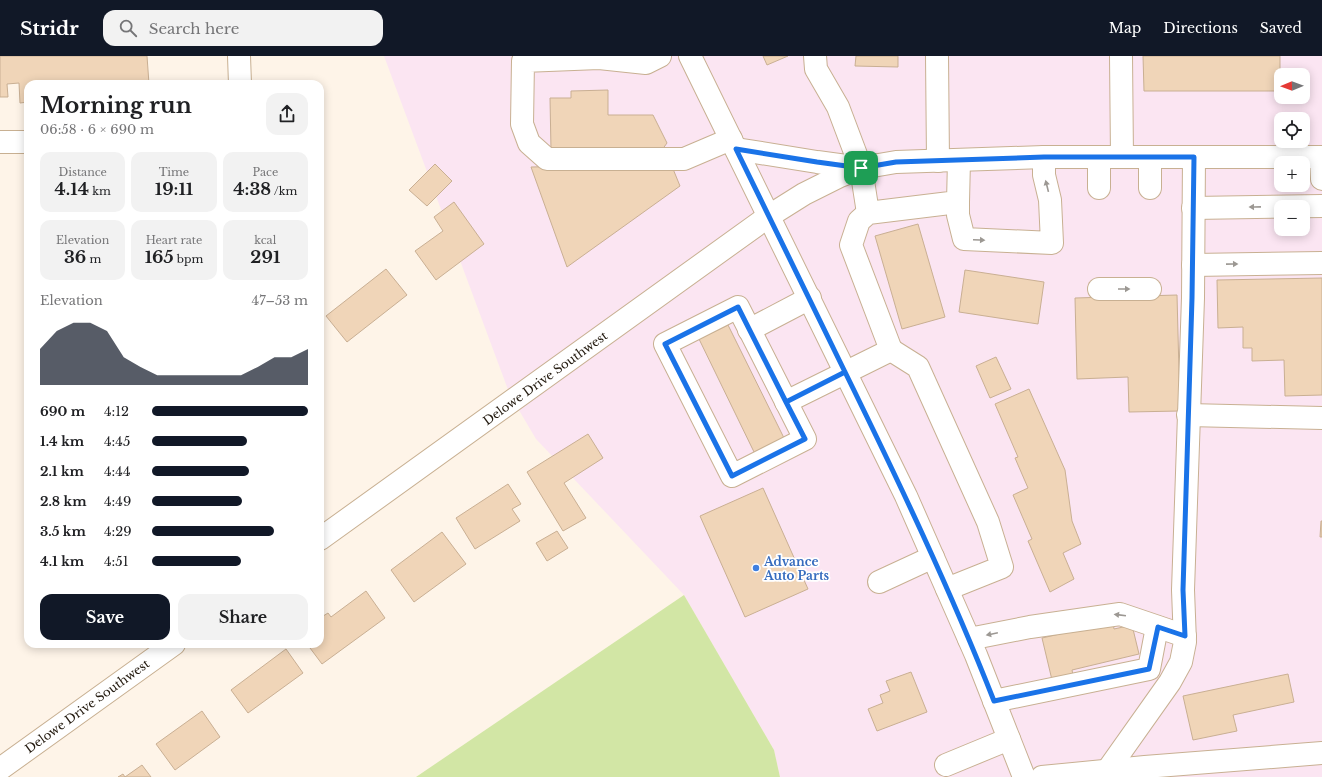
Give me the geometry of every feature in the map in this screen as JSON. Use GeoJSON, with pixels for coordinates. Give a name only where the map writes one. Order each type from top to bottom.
{"type":"FeatureCollection","features":[{"type":"Feature","properties":{"kind":"street"},"geometry":{"type":"LineString","coordinates":[[239,56],[240,80]]}},
{"type":"Feature","properties":{"kind":"street"},"geometry":{"type":"LineString","coordinates":[[660,56],[646,63],[600,57],[523,61],[522,124],[529,143],[547,159],[684,160],[734,144],[817,162],[861,168],[896,162],[1044,157],[1322,157],[1322,179]]}},
{"type":"Feature","properties":{"kind":"street"},"geometry":{"type":"LineString","coordinates":[[690,56],[906,496],[969,639],[1024,777]]}},
{"type":"Feature","properties":{"kind":"street"},"geometry":{"type":"LineString","coordinates":[[815,56],[816,70],[838,107],[861,168],[868,213]]}},
{"type":"Feature","properties":{"kind":"street"},"geometry":{"type":"LineString","coordinates":[[937,56],[948,161],[958,202],[958,215],[964,239],[1052,243],[1050,200],[1044,175],[1044,157]]}},
{"type":"Feature","properties":{"kind":"street"},"geometry":{"type":"LineString","coordinates":[[1121,56],[1122,157]]}},
{"type":"Feature","properties":{"kind":"street"},"geometry":{"type":"LineString","coordinates":[[0,142],[24,142]]}},
{"type":"Feature","properties":{"kind":"street"},"geometry":{"type":"LineString","coordinates":[[1099,157],[1099,188]]}},
{"type":"Feature","properties":{"kind":"street"},"geometry":{"type":"LineString","coordinates":[[1150,157],[1150,188]]}},
{"type":"Feature","properties":{"kind":"street"},"geometry":{"type":"LineString","coordinates":[[1107,771],[1170,682],[1181,662],[1185,642],[1183,590],[1193,265],[1194,157]]}},
{"type":"Feature","properties":{"kind":"street","name":"Delowe Drive Southwest"},"geometry":{"type":"LineString","coordinates":[[324,536],[769,216],[804,194],[840,176],[861,168]]}},
{"type":"Feature","properties":{"kind":"street"},"geometry":{"type":"LineString","coordinates":[[947,589],[1002,567],[988,522],[918,367],[891,350],[851,245],[859,221],[868,213],[958,202]]}},
{"type":"Feature","properties":{"kind":"street"},"geometry":{"type":"LineString","coordinates":[[1193,208],[1322,206]]}},
{"type":"Feature","properties":{"kind":"street"},"geometry":{"type":"LineString","coordinates":[[1193,265],[1322,263]]}},
{"type":"Feature","properties":{"kind":"street"},"geometry":{"type":"LineString","coordinates":[[1098,289],[1150,289]]}},
{"type":"Feature","properties":{"kind":"street"},"geometry":{"type":"LineString","coordinates":[[749,330],[810,298]]}},
{"type":"Feature","properties":{"kind":"street"},"geometry":{"type":"LineString","coordinates":[[738,307],[786,402],[805,439],[732,476],[665,344],[738,307]]}},
{"type":"Feature","properties":{"kind":"street"},"geometry":{"type":"LineString","coordinates":[[786,402],[891,350]]}},
{"type":"Feature","properties":{"kind":"street"},"geometry":{"type":"LineString","coordinates":[[1188,415],[1322,418]]}},
{"type":"Feature","properties":{"kind":"street"},"geometry":{"type":"LineString","coordinates":[[879,582],[933,557]]}},
{"type":"Feature","properties":{"kind":"street"},"geometry":{"type":"LineString","coordinates":[[969,639],[1030,626],[1120,614],[1185,636]]}},
{"type":"Feature","properties":{"kind":"street"},"geometry":{"type":"LineString","coordinates":[[994,701],[1149,669],[1158,627]]}},
{"type":"Feature","properties":{"kind":"street","name":"Delowe Drive Southwest"},"geometry":{"type":"LineString","coordinates":[[0,768],[168,648]]}},
{"type":"Feature","properties":{"kind":"street"},"geometry":{"type":"LineString","coordinates":[[946,765],[1009,739]]}},
{"type":"Feature","properties":{"kind":"street"},"geometry":{"type":"LineString","coordinates":[[1042,777],[1082,775],[1107,771],[1182,771],[1322,753]]}},
{"type":"Feature","properties":{"kind":"shaded area"},"geometry":{"type":"Polygon","coordinates":[[[384,56],[1322,56],[1322,777],[780,777],[774,750],[684,595],[536,439],[510,395],[384,56]]]}},
{"type":"Feature","properties":{"kind":"green space"},"geometry":{"type":"Polygon","coordinates":[[[684,595],[774,750],[780,777],[416,777],[684,595]]]}},
{"type":"Feature","properties":{"kind":"building"},"geometry":{"type":"Polygon","coordinates":[[[0,56],[147,56],[149,80],[24,80],[24,102],[20,103],[19,83],[7,84],[8,97],[0,97],[0,56]]]}},
{"type":"Feature","properties":{"kind":"building"},"geometry":{"type":"Polygon","coordinates":[[[763,56],[788,56],[767,65],[763,56]]]}},
{"type":"Feature","properties":{"kind":"building"},"geometry":{"type":"Polygon","coordinates":[[[856,56],[898,56],[898,67],[855,66],[856,56]]]}},
{"type":"Feature","properties":{"kind":"building"},"geometry":{"type":"Polygon","coordinates":[[[1143,56],[1280,56],[1280,68],[1274,68],[1274,91],[1144,91],[1143,56]]]}},
{"type":"Feature","properties":{"kind":"building"},"geometry":{"type":"Polygon","coordinates":[[[608,90],[608,115],[653,115],[667,143],[659,154],[551,150],[550,98],[571,98],[571,91],[608,90]]]}},
{"type":"Feature","properties":{"kind":"building"},"geometry":{"type":"Polygon","coordinates":[[[435,164],[452,181],[427,206],[409,190],[435,164]]]}},
{"type":"Feature","properties":{"kind":"building"},"geometry":{"type":"Polygon","coordinates":[[[671,164],[680,186],[567,267],[531,167],[671,164]]]}},
{"type":"Feature","properties":{"kind":"building"},"geometry":{"type":"Polygon","coordinates":[[[454,202],[484,244],[436,280],[415,251],[443,231],[434,217],[454,202]]]}},
{"type":"Feature","properties":{"kind":"building"},"geometry":{"type":"Polygon","coordinates":[[[918,224],[945,317],[902,329],[875,236],[918,224]]]}},
{"type":"Feature","properties":{"kind":"building"},"geometry":{"type":"Polygon","coordinates":[[[386,269],[407,295],[347,342],[326,316],[386,269]]]}},
{"type":"Feature","properties":{"kind":"building"},"geometry":{"type":"Polygon","coordinates":[[[965,270],[1044,282],[1038,324],[959,312],[965,270]]]}},
{"type":"Feature","properties":{"kind":"building"},"geometry":{"type":"Polygon","coordinates":[[[1322,278],[1322,395],[1285,396],[1284,360],[1252,361],[1252,348],[1243,348],[1243,327],[1218,328],[1217,280],[1322,278]]]}},
{"type":"Feature","properties":{"kind":"building"},"geometry":{"type":"Polygon","coordinates":[[[1177,295],[1180,411],[1129,412],[1128,377],[1077,379],[1075,298],[1177,295]]]}},
{"type":"Feature","properties":{"kind":"building"},"geometry":{"type":"Polygon","coordinates":[[[728,325],[785,440],[755,454],[699,339],[728,325]]]}},
{"type":"Feature","properties":{"kind":"building"},"geometry":{"type":"Polygon","coordinates":[[[996,357],[1011,389],[990,398],[976,366],[996,357]]]}},
{"type":"Feature","properties":{"kind":"building"},"geometry":{"type":"Polygon","coordinates":[[[1029,389],[1065,470],[1072,521],[1081,544],[1063,553],[1074,579],[1050,592],[1028,541],[1032,539],[1013,495],[1028,488],[1015,458],[1018,457],[995,404],[1029,389]]]}},
{"type":"Feature","properties":{"kind":"building"},"geometry":{"type":"Polygon","coordinates":[[[588,434],[603,458],[564,483],[586,518],[563,531],[527,472],[588,434]]]}},
{"type":"Feature","properties":{"kind":"building"},"geometry":{"type":"Polygon","coordinates":[[[508,484],[521,504],[512,509],[520,521],[475,549],[456,518],[508,484]]]}},
{"type":"Feature","properties":{"kind":"building"},"geometry":{"type":"Polygon","coordinates":[[[763,488],[808,589],[745,617],[700,516],[763,488]]]}},
{"type":"Feature","properties":{"kind":"building"},"geometry":{"type":"Polygon","coordinates":[[[1321,521],[1322,537],[1320,537],[1321,521]]]}},
{"type":"Feature","properties":{"kind":"building"},"geometry":{"type":"Polygon","coordinates":[[[557,531],[568,548],[547,561],[536,543],[557,531]]]}},
{"type":"Feature","properties":{"kind":"building"},"geometry":{"type":"Polygon","coordinates":[[[442,532],[466,564],[414,602],[391,570],[442,532]]]}},
{"type":"Feature","properties":{"kind":"building"},"geometry":{"type":"Polygon","coordinates":[[[366,591],[385,618],[322,664],[310,648],[324,648],[324,616],[328,613],[331,617],[366,591]]]}},
{"type":"Feature","properties":{"kind":"building"},"geometry":{"type":"Polygon","coordinates":[[[1113,622],[1114,629],[1132,625],[1139,654],[1072,670],[1073,675],[1052,680],[1042,638],[1113,622]]]}},
{"type":"Feature","properties":{"kind":"building"},"geometry":{"type":"Polygon","coordinates":[[[286,649],[303,673],[248,713],[231,690],[286,649]]]}},
{"type":"Feature","properties":{"kind":"building"},"geometry":{"type":"Polygon","coordinates":[[[911,672],[927,712],[877,731],[868,709],[883,703],[880,695],[890,691],[886,681],[911,672]]]}},
{"type":"Feature","properties":{"kind":"building"},"geometry":{"type":"Polygon","coordinates":[[[1288,674],[1294,702],[1233,715],[1237,731],[1193,740],[1183,696],[1288,674]]]}},
{"type":"Feature","properties":{"kind":"building"},"geometry":{"type":"Polygon","coordinates":[[[202,711],[220,737],[175,770],[156,744],[202,711]]]}},
{"type":"Feature","properties":{"kind":"building"},"geometry":{"type":"Polygon","coordinates":[[[142,765],[151,777],[125,777],[142,765]]]}},
{"type":"Feature","properties":{"kind":"building"},"geometry":{"type":"Polygon","coordinates":[[[123,774],[125,777],[118,777],[123,774]]]}},
{"type":"Feature","properties":{"kind":"place","name":"Advance Auto Parts"},"geometry":{"type":"Point","coordinates":[756,568]}},
{"type":"Feature","properties":{"kind":"route"},"geometry":{"type":"LineString","coordinates":[[861,168],[736,149],[845,372],[786,402],[805,439],[732,476],[665,344],[738,307],[786,402],[816,387],[845,372],[906,496],[976,656],[994,701],[1149,669],[1158,627],[1185,636],[1183,590],[1192,298],[1194,157],[1044,157],[896,162],[861,168]]}}]}
